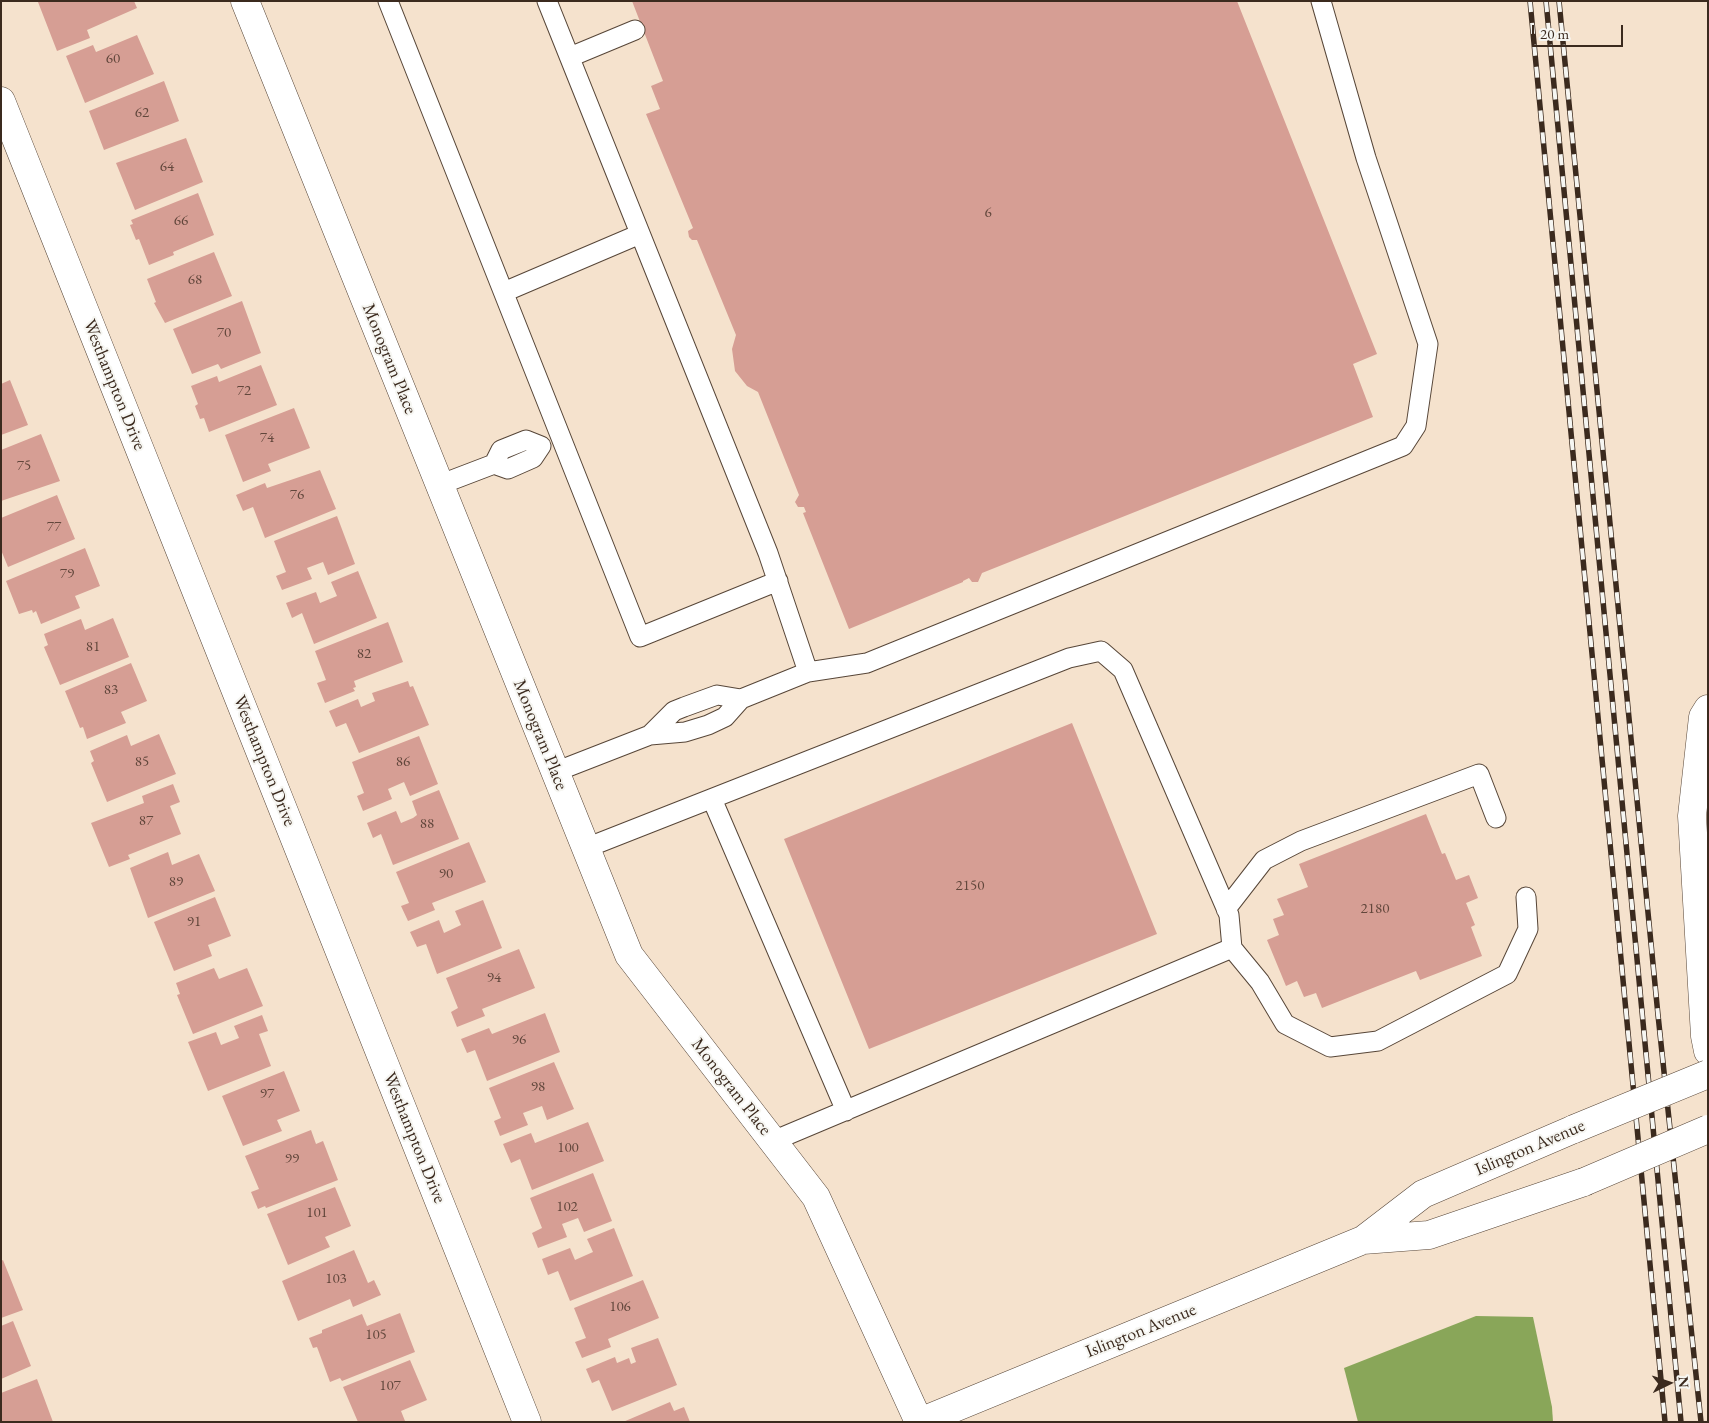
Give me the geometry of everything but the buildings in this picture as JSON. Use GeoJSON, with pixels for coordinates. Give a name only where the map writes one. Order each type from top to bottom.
{"type":"FeatureCollection","features":[{"type":"Feature","properties":{"kind":"street","name":"Monogram Place"},"geometry":{"type":"LineString","coordinates":[[245,1],[629,954],[816,1197],[919,1422]]}},
{"type":"Feature","properties":{"kind":"street","name":"Westhampton Drive"},"geometry":{"type":"LineString","coordinates":[[1,101],[527,1422]]}},
{"type":"Feature","properties":{"kind":"street"},"geometry":{"type":"LineString","coordinates":[[1706,1044],[1692,816],[1704,717],[1708,709]]}},
{"type":"Feature","properties":{"kind":"street"},"geometry":{"type":"LineString","coordinates":[[1706,1044],[1708,1000]]}},
{"type":"Feature","properties":{"kind":"street","name":"Islington Avenue"},"geometry":{"type":"LineString","coordinates":[[919,1422],[1363,1240],[1423,1194],[1708,1074]]}},
{"type":"Feature","properties":{"kind":"street","name":"Islington Avenue"},"geometry":{"type":"LineString","coordinates":[[1363,1240],[1429,1235],[1584,1182],[1708,1129]]}},
{"type":"Feature","properties":{"kind":"lane"},"geometry":{"type":"LineString","coordinates":[[388,1],[640,636],[778,581]]}},
{"type":"Feature","properties":{"kind":"lane"},"geometry":{"type":"LineString","coordinates":[[547,1],[768,553],[808,672]]}},
{"type":"Feature","properties":{"kind":"lane"},"geometry":{"type":"LineString","coordinates":[[555,772],[650,734],[685,732],[708,724],[725,717],[741,699],[808,672],[867,663],[1403,446],[1416,426],[1428,344],[1366,158],[1322,1]]}},
{"type":"Feature","properties":{"kind":"lane"},"geometry":{"type":"LineString","coordinates":[[570,57],[635,30]]}},
{"type":"Feature","properties":{"kind":"lane"},"geometry":{"type":"LineString","coordinates":[[504,292],[640,234]]}},
{"type":"Feature","properties":{"kind":"lane"},"geometry":{"type":"LineString","coordinates":[[440,485],[494,464],[508,469],[533,458],[540,446],[561,437]]}},
{"type":"Feature","properties":{"kind":"lane"},"geometry":{"type":"LineString","coordinates":[[586,848],[1069,658],[1101,651],[1123,670],[1226,909],[1232,948],[1260,982],[1285,1024],[1330,1047],[1378,1041],[1507,974],[1528,929],[1526,897]]}},
{"type":"Feature","properties":{"kind":"lane"},"geometry":{"type":"LineString","coordinates":[[1226,909],[1264,860],[1300,841],[1479,774],[1496,818]]}},
{"type":"Feature","properties":{"kind":"lane"},"geometry":{"type":"LineString","coordinates":[[712,799],[846,1112]]}},
{"type":"Feature","properties":{"kind":"lane"},"geometry":{"type":"LineString","coordinates":[[773,1141],[846,1112],[1232,948]]}},
{"type":"Feature","properties":{"kind":"green space"},"geometry":{"type":"Polygon","coordinates":[[[1476,1316],[1533,1317],[1552,1407],[1553,1422],[1358,1422],[1344,1368],[1476,1316]]]}},
{"type":"Feature","properties":{"kind":"railway"},"geometry":{"type":"LineString","coordinates":[[1530,1],[1665,1422]]}},
{"type":"Feature","properties":{"kind":"railway"},"geometry":{"type":"LineString","coordinates":[[1546,1],[1681,1422]]}},
{"type":"Feature","properties":{"kind":"railway"},"geometry":{"type":"LineString","coordinates":[[1559,1],[1658,1015],[1701,1422]]}}]}
